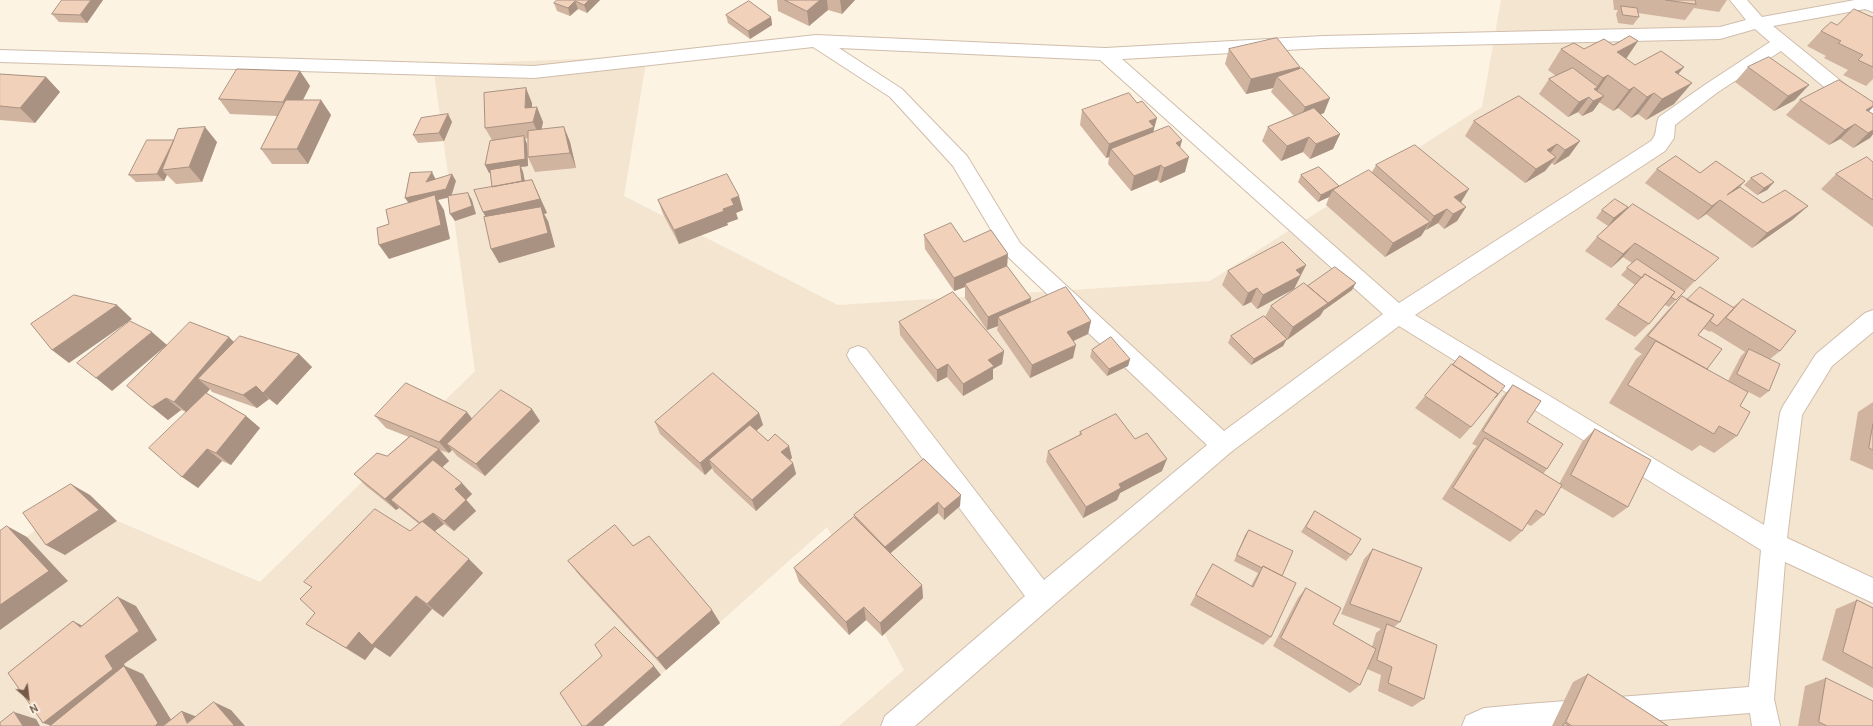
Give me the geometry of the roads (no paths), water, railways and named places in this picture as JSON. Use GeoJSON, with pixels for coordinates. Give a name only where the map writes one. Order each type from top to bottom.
{"type":"FeatureCollection","features":[{"type":"Feature","properties":{"kind":"street"},"geometry":{"type":"LineString","coordinates":[[1738,0],[1758,23],[1873,118]]}},
{"type":"Feature","properties":{"kind":"street"},"geometry":{"type":"LineString","coordinates":[[0,56],[534,72],[816,41],[1106,54],[1323,42],[1575,35],[1720,33],[1758,23],[1864,3]]}},
{"type":"Feature","properties":{"kind":"street"},"geometry":{"type":"LineString","coordinates":[[816,41],[900,98],[960,161],[1013,249],[1223,445]]}},
{"type":"Feature","properties":{"kind":"street"},"geometry":{"type":"LineString","coordinates":[[895,726],[1042,598],[1223,445],[1398,315],[1658,146],[1665,138],[1666,122],[1712,88],[1782,42]]}},
{"type":"Feature","properties":{"kind":"street"},"geometry":{"type":"LineString","coordinates":[[1106,54],[1398,315],[1774,544],[1873,591]]}},
{"type":"Feature","properties":{"kind":"street"},"geometry":{"type":"LineString","coordinates":[[1766,726],[1761,699],[1774,544],[1791,413],[1824,360],[1873,319]]}},
{"type":"Feature","properties":{"kind":"street"},"geometry":{"type":"LineString","coordinates":[[858,355],[1042,598]]}},
{"type":"Feature","properties":{"kind":"street"},"geometry":{"type":"LineString","coordinates":[[1476,726],[1484,722],[1527,717],[1761,699]]}}]}
